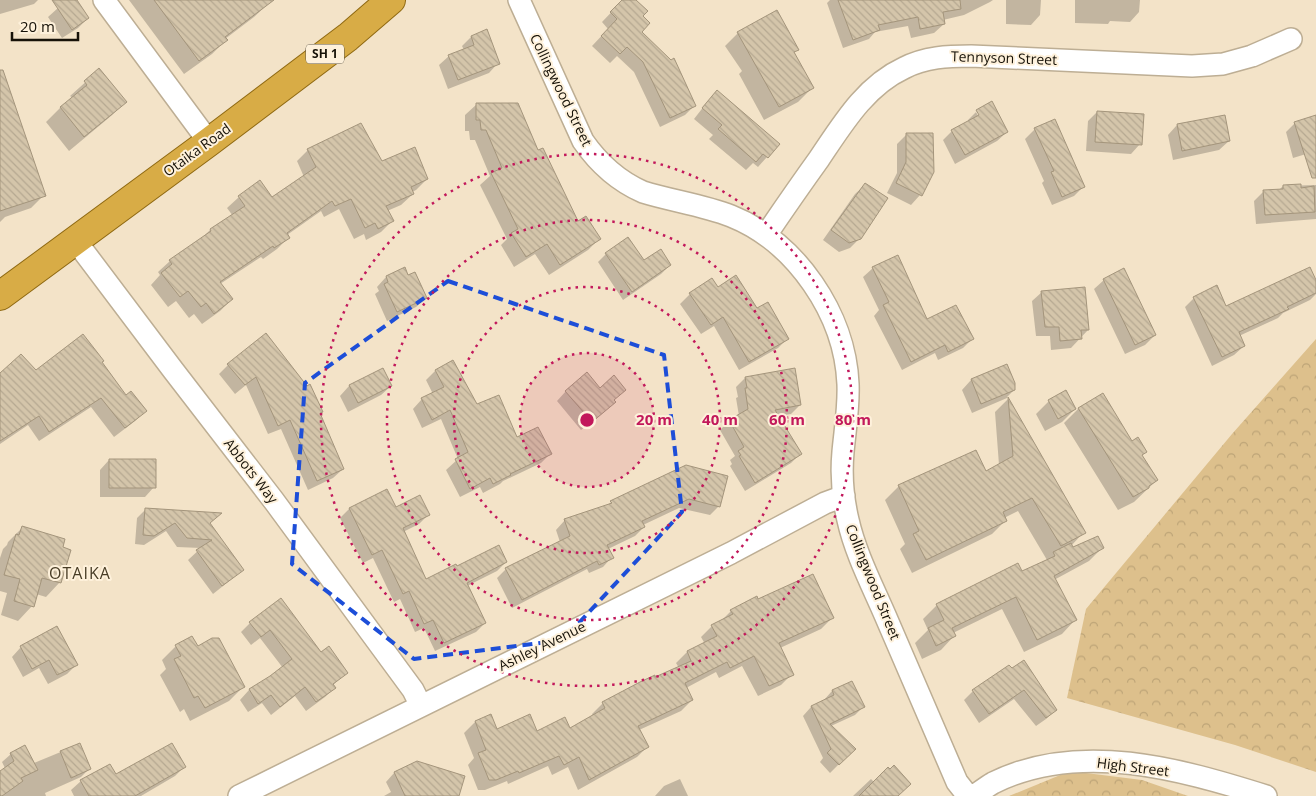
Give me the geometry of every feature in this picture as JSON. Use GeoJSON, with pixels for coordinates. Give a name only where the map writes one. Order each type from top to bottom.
{"type":"FeatureCollection","features":[{"type":"Feature","properties":{"kind":"highway","name":"Otaika Road"},"geometry":{"type":"LineString","coordinates":[[0,296],[210,142],[348,37],[390,0]]}},
{"type":"Feature","properties":{"kind":"street"},"geometry":{"type":"LineString","coordinates":[[104,0],[210,142]]}},
{"type":"Feature","properties":{"kind":"street","name":"Collingwood Street"},"geometry":{"type":"LineString","coordinates":[[519,0],[583,141],[605,167],[631,186],[654,195],[745,222],[766,235],[785,251],[802,268],[816,288],[831,315],[840,341],[848,383],[848,407],[842,477],[848,520],[862,560],[957,782],[968,796]]}},
{"type":"Feature","properties":{"kind":"street","name":"Tennyson Street"},"geometry":{"type":"LineString","coordinates":[[766,235],[849,116],[867,94],[886,78],[904,67],[945,56],[1192,66],[1223,64],[1252,56],[1291,39]]}},
{"type":"Feature","properties":{"kind":"street","name":"Abbots Way"},"geometry":{"type":"LineString","coordinates":[[75,240],[274,501],[413,690],[422,706]]}},
{"type":"Feature","properties":{"kind":"street","name":"Ashley Avenue"},"geometry":{"type":"LineString","coordinates":[[239,796],[730,553],[825,503],[844,496]]}},
{"type":"Feature","properties":{"kind":"street","name":"High Street"},"geometry":{"type":"LineString","coordinates":[[974,796],[992,784],[1014,774],[1070,762],[1102,761],[1181,772],[1266,796]]}},
{"type":"Feature","properties":{"kind":"highlighted area"},"geometry":{"type":"Polygon","coordinates":[[[448,281],[664,355],[682,512],[563,640],[414,659],[292,564],[305,383],[448,281]]]}},
{"type":"Feature","properties":{"kind":"green space"},"geometry":{"type":"Polygon","coordinates":[[[1316,339],[1316,772],[1235,745],[1067,698],[1086,609],[1232,434],[1316,339]]]}},
{"type":"Feature","properties":{"kind":"green space"},"geometry":{"type":"Polygon","coordinates":[[[1070,771],[1142,780],[1188,796],[1009,796],[1070,771]]]}},
{"type":"Feature","properties":{"kind":"building"},"geometry":{"type":"Polygon","coordinates":[[[52,0],[77,0],[89,18],[72,30],[52,0]]]}},
{"type":"Feature","properties":{"kind":"building"},"geometry":{"type":"Polygon","coordinates":[[[154,0],[274,0],[225,37],[228,40],[199,61],[154,0]]]}},
{"type":"Feature","properties":{"kind":"building"},"geometry":{"type":"Polygon","coordinates":[[[622,0],[636,0],[648,11],[643,16],[650,23],[642,32],[671,60],[674,58],[696,106],[670,118],[643,62],[627,47],[620,54],[601,36],[617,19],[610,12],[622,0]]]}},
{"type":"Feature","properties":{"kind":"building"},"geometry":{"type":"Polygon","coordinates":[[[838,0],[960,0],[961,9],[943,12],[945,24],[920,29],[918,17],[878,25],[880,30],[853,40],[838,0]]]}},
{"type":"Feature","properties":{"kind":"building"},"geometry":{"type":"Polygon","coordinates":[[[777,10],[799,50],[794,52],[814,88],[779,107],[737,32],[777,10]]]}},
{"type":"Feature","properties":{"kind":"building"},"geometry":{"type":"Polygon","coordinates":[[[487,29],[500,64],[458,80],[448,55],[474,45],[471,36],[487,29]]]}},
{"type":"Feature","properties":{"kind":"building"},"geometry":{"type":"Polygon","coordinates":[[[99,68],[127,102],[84,137],[60,107],[87,85],[84,81],[99,68]]]}},
{"type":"Feature","properties":{"kind":"building"},"geometry":{"type":"Polygon","coordinates":[[[0,70],[3,70],[46,196],[0,211],[0,70]]]}},
{"type":"Feature","properties":{"kind":"building"},"geometry":{"type":"Polygon","coordinates":[[[717,90],[780,144],[768,158],[763,154],[756,162],[718,129],[722,125],[702,108],[717,90]]]}},
{"type":"Feature","properties":{"kind":"building"},"geometry":{"type":"Polygon","coordinates":[[[992,101],[1008,132],[965,155],[951,130],[979,115],[976,110],[992,101]]]}},
{"type":"Feature","properties":{"kind":"building"},"geometry":{"type":"Polygon","coordinates":[[[476,103],[518,103],[538,150],[543,148],[578,221],[586,216],[601,239],[560,265],[547,244],[526,257],[511,233],[518,229],[491,173],[502,168],[486,130],[481,130],[480,120],[476,120],[476,103]]]}},
{"type":"Feature","properties":{"kind":"building"},"geometry":{"type":"Polygon","coordinates":[[[1097,111],[1144,114],[1142,145],[1095,142],[1097,111]]]}},
{"type":"Feature","properties":{"kind":"building"},"geometry":{"type":"Polygon","coordinates":[[[1225,115],[1230,141],[1182,151],[1177,124],[1225,115]]]}},
{"type":"Feature","properties":{"kind":"building"},"geometry":{"type":"Polygon","coordinates":[[[1316,115],[1316,178],[1312,178],[1294,122],[1316,115]]]}},
{"type":"Feature","properties":{"kind":"building"},"geometry":{"type":"Polygon","coordinates":[[[1055,119],[1085,187],[1062,197],[1051,172],[1054,171],[1034,128],[1055,119]]]}},
{"type":"Feature","properties":{"kind":"building"},"geometry":{"type":"Polygon","coordinates":[[[361,123],[382,161],[415,147],[428,179],[411,187],[414,194],[386,206],[394,221],[378,229],[375,223],[365,228],[351,199],[335,206],[332,201],[287,233],[290,238],[274,248],[273,246],[220,282],[233,299],[214,314],[206,303],[201,307],[188,291],[180,297],[161,273],[172,264],[169,260],[211,231],[210,229],[245,206],[238,196],[260,180],[272,197],[316,167],[307,149],[361,123]]]}},
{"type":"Feature","properties":{"kind":"building"},"geometry":{"type":"Polygon","coordinates":[[[906,133],[933,133],[934,172],[922,196],[896,183],[906,162],[906,133]]]}},
{"type":"Feature","properties":{"kind":"building"},"geometry":{"type":"Polygon","coordinates":[[[865,183],[888,198],[861,239],[849,243],[831,230],[865,183]]]}},
{"type":"Feature","properties":{"kind":"building"},"geometry":{"type":"Polygon","coordinates":[[[1301,184],[1301,188],[1314,186],[1315,212],[1265,215],[1263,190],[1283,189],[1283,185],[1301,184]]]}},
{"type":"Feature","properties":{"kind":"building"},"geometry":{"type":"Polygon","coordinates":[[[628,237],[644,260],[661,249],[671,265],[632,292],[605,253],[628,237]]]}},
{"type":"Feature","properties":{"kind":"building"},"geometry":{"type":"Polygon","coordinates":[[[898,255],[927,319],[956,305],[974,339],[948,352],[945,345],[911,362],[883,305],[889,302],[872,267],[898,255]]]}},
{"type":"Feature","properties":{"kind":"building"},"geometry":{"type":"Polygon","coordinates":[[[405,267],[408,275],[415,272],[427,298],[397,312],[384,284],[388,282],[386,276],[405,267]]]}},
{"type":"Feature","properties":{"kind":"building"},"geometry":{"type":"Polygon","coordinates":[[[1310,267],[1316,280],[1316,293],[1287,307],[1289,309],[1239,332],[1245,346],[1222,357],[1193,297],[1217,285],[1226,306],[1310,267]]]}},
{"type":"Feature","properties":{"kind":"building"},"geometry":{"type":"Polygon","coordinates":[[[1124,268],[1156,335],[1135,345],[1103,279],[1124,268]]]}},
{"type":"Feature","properties":{"kind":"building"},"geometry":{"type":"Polygon","coordinates":[[[736,275],[757,308],[768,302],[789,339],[749,362],[723,317],[711,325],[689,293],[712,278],[718,287],[736,275]]]}},
{"type":"Feature","properties":{"kind":"building"},"geometry":{"type":"Polygon","coordinates":[[[1085,287],[1089,330],[1081,330],[1082,339],[1060,341],[1059,327],[1045,327],[1041,291],[1085,287]]]}},
{"type":"Feature","properties":{"kind":"building"},"geometry":{"type":"Polygon","coordinates":[[[266,333],[307,386],[310,384],[323,412],[320,413],[344,469],[317,481],[290,420],[278,426],[256,377],[245,385],[227,364],[266,333]]]}},
{"type":"Feature","properties":{"kind":"building"},"geometry":{"type":"Polygon","coordinates":[[[83,334],[104,361],[102,362],[126,395],[131,391],[147,411],[125,428],[101,398],[49,432],[39,416],[0,441],[0,373],[21,354],[36,370],[83,334]]]}},
{"type":"Feature","properties":{"kind":"building"},"geometry":{"type":"Polygon","coordinates":[[[453,360],[477,404],[499,395],[517,437],[538,427],[552,454],[493,484],[490,478],[470,489],[455,459],[468,452],[450,410],[432,420],[421,398],[444,387],[435,370],[453,360]]]}},
{"type":"Feature","properties":{"kind":"building"},"geometry":{"type":"Polygon","coordinates":[[[1007,364],[1015,383],[1015,390],[981,404],[971,379],[1007,364]]]}},
{"type":"Feature","properties":{"kind":"building"},"geometry":{"type":"Polygon","coordinates":[[[383,368],[392,386],[358,403],[349,385],[383,368]]]}},
{"type":"Feature","properties":{"kind":"building"},"geometry":{"type":"Polygon","coordinates":[[[795,368],[801,405],[775,410],[802,454],[755,483],[739,456],[741,455],[738,451],[744,447],[729,420],[748,409],[745,377],[795,368]]]}},
{"type":"Feature","properties":{"kind":"building"},"geometry":{"type":"Polygon","coordinates":[[[587,372],[600,388],[614,375],[626,390],[614,400],[616,402],[592,422],[565,391],[587,372]]]}},
{"type":"Feature","properties":{"kind":"building"},"geometry":{"type":"Polygon","coordinates":[[[1066,390],[1076,409],[1058,419],[1048,400],[1066,390]]]}},
{"type":"Feature","properties":{"kind":"building"},"geometry":{"type":"Polygon","coordinates":[[[1103,393],[1132,441],[1138,437],[1147,452],[1142,455],[1158,480],[1149,488],[1133,497],[1078,408],[1103,393]]]}},
{"type":"Feature","properties":{"kind":"building"},"geometry":{"type":"Polygon","coordinates":[[[1008,397],[1086,533],[1061,546],[1032,498],[1003,512],[1007,521],[926,560],[913,534],[919,531],[898,485],[976,450],[986,471],[1013,456],[1008,397]]]}},
{"type":"Feature","properties":{"kind":"building"},"geometry":{"type":"Polygon","coordinates":[[[109,459],[156,459],[156,488],[109,488],[109,459]]]}},
{"type":"Feature","properties":{"kind":"building"},"geometry":{"type":"Polygon","coordinates":[[[686,465],[728,476],[720,507],[689,499],[642,521],[645,527],[607,545],[614,558],[599,565],[597,561],[522,600],[505,568],[570,536],[564,519],[612,503],[610,501],[686,465]]]}},
{"type":"Feature","properties":{"kind":"building"},"geometry":{"type":"Polygon","coordinates":[[[387,489],[396,507],[420,495],[430,515],[403,528],[426,579],[499,545],[507,562],[467,583],[486,623],[444,643],[433,620],[424,624],[409,591],[403,594],[382,550],[372,555],[349,508],[387,489]]]}},
{"type":"Feature","properties":{"kind":"building"},"geometry":{"type":"Polygon","coordinates":[[[145,508],[222,513],[210,523],[244,570],[222,586],[196,550],[212,540],[187,538],[175,523],[154,536],[143,535],[145,508]]]}},
{"type":"Feature","properties":{"kind":"building"},"geometry":{"type":"Polygon","coordinates":[[[22,526],[65,539],[63,547],[71,550],[61,583],[42,578],[34,607],[14,601],[20,579],[4,575],[16,534],[19,535],[22,526]]]}},
{"type":"Feature","properties":{"kind":"building"},"geometry":{"type":"Polygon","coordinates":[[[1098,536],[1104,548],[1054,576],[1077,620],[1037,640],[1016,597],[952,628],[956,636],[936,646],[928,628],[944,620],[936,604],[1018,563],[1022,571],[1055,556],[1053,552],[1071,543],[1073,547],[1098,536]]]}},
{"type":"Feature","properties":{"kind":"building"},"geometry":{"type":"Polygon","coordinates":[[[813,574],[834,618],[779,643],[794,675],[769,686],[754,656],[730,668],[727,662],[685,683],[693,700],[638,726],[649,747],[589,780],[579,757],[564,765],[559,756],[519,773],[518,771],[496,780],[489,780],[478,753],[486,750],[475,721],[491,714],[497,729],[530,714],[537,731],[565,717],[570,728],[605,708],[602,702],[655,675],[655,677],[691,661],[687,651],[717,636],[711,625],[733,614],[730,610],[757,596],[758,599],[813,574]]]}},
{"type":"Feature","properties":{"kind":"building"},"geometry":{"type":"Polygon","coordinates":[[[281,598],[321,652],[329,646],[348,673],[333,684],[336,688],[316,702],[305,687],[280,707],[271,695],[258,704],[249,689],[292,659],[270,630],[261,637],[249,622],[281,598]]]}},
{"type":"Feature","properties":{"kind":"building"},"geometry":{"type":"Polygon","coordinates":[[[57,626],[78,665],[57,675],[49,660],[32,669],[20,646],[57,626]]]}},
{"type":"Feature","properties":{"kind":"building"},"geometry":{"type":"Polygon","coordinates":[[[192,636],[198,646],[212,638],[219,638],[245,687],[205,708],[198,696],[194,698],[174,659],[181,656],[175,645],[192,636]]]}},
{"type":"Feature","properties":{"kind":"building"},"geometry":{"type":"Polygon","coordinates":[[[1024,660],[1057,710],[1046,718],[1024,690],[989,714],[972,690],[1009,665],[1012,668],[1024,660]]]}},
{"type":"Feature","properties":{"kind":"building"},"geometry":{"type":"Polygon","coordinates":[[[852,681],[865,707],[830,724],[856,749],[839,765],[827,753],[831,749],[811,706],[834,695],[832,690],[852,681]]]}},
{"type":"Feature","properties":{"kind":"building"},"geometry":{"type":"Polygon","coordinates":[[[80,743],[91,769],[71,778],[60,751],[80,743]]]}},
{"type":"Feature","properties":{"kind":"building"},"geometry":{"type":"Polygon","coordinates":[[[172,743],[186,767],[135,796],[89,796],[80,780],[110,764],[116,774],[172,743]]]}},
{"type":"Feature","properties":{"kind":"building"},"geometry":{"type":"Polygon","coordinates":[[[25,745],[38,770],[21,778],[23,781],[0,796],[0,771],[14,761],[10,753],[25,745]]]}},
{"type":"Feature","properties":{"kind":"building"},"geometry":{"type":"Polygon","coordinates":[[[417,761],[465,776],[459,796],[405,796],[394,772],[417,761]]]}},
{"type":"Feature","properties":{"kind":"building"},"geometry":{"type":"Polygon","coordinates":[[[894,765],[911,784],[898,796],[859,796],[888,767],[890,769],[894,765]]]}},
{"type":"Feature","properties":{"kind":"district","name":"OTAIKA"},"geometry":{"type":"Point","coordinates":[80,573]}}]}
